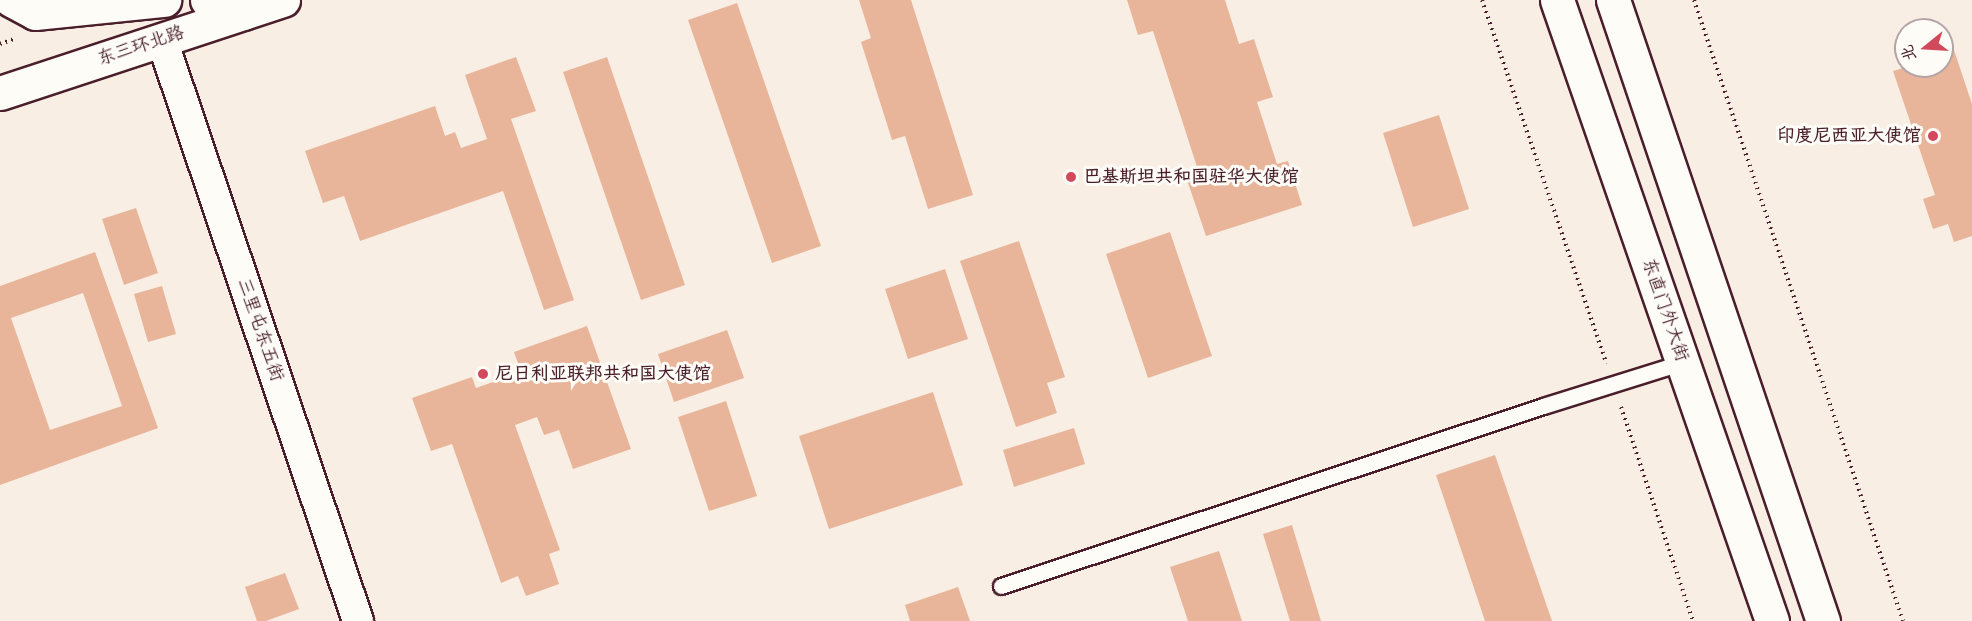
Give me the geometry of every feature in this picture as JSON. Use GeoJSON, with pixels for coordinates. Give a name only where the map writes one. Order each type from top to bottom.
{"type":"FeatureCollection","features":[{"type":"Feature","properties":{"kind":"main road"},"geometry":{"type":"LineString","coordinates":[[11,0],[35,13],[164,0]]}},
{"type":"Feature","properties":{"kind":"main road"},"geometry":{"type":"LineString","coordinates":[[207,0],[244,13]]}},
{"type":"Feature","properties":{"kind":"main road","name":"东三环北路"},"geometry":{"type":"LineString","coordinates":[[0,93],[283,0]]}},
{"type":"Feature","properties":{"kind":"main road","name":"东直门外大街"},"geometry":{"type":"LineString","coordinates":[[1557,0],[1772,621]]}},
{"type":"Feature","properties":{"kind":"main road"},"geometry":{"type":"LineString","coordinates":[[1613,0],[1823,621]]}},
{"type":"Feature","properties":{"kind":"street","name":"三里屯东五街"},"geometry":{"type":"LineString","coordinates":[[162,39],[358,621]]}},
{"type":"Feature","properties":{"kind":"lane"},"geometry":{"type":"LineString","coordinates":[[1001,586],[1683,362]]}},
{"type":"Feature","properties":{"kind":"path"},"geometry":{"type":"LineString","coordinates":[[1482,0],[1693,621]]}},
{"type":"Feature","properties":{"kind":"path"},"geometry":{"type":"LineString","coordinates":[[1695,0],[1903,621]]}},
{"type":"Feature","properties":{"kind":"building"},"geometry":{"type":"Polygon","coordinates":[[[859,0],[911,0],[973,195],[928,209],[905,136],[892,140],[861,42],[871,38],[859,0]]]}},
{"type":"Feature","properties":{"kind":"building"},"geometry":{"type":"Polygon","coordinates":[[[1127,0],[1225,0],[1239,44],[1254,39],[1273,97],[1257,102],[1277,164],[1288,161],[1302,205],[1206,236],[1186,177],[1199,173],[1153,31],[1138,35],[1127,0]]]}},
{"type":"Feature","properties":{"kind":"building"},"geometry":{"type":"Polygon","coordinates":[[[737,3],[821,246],[772,263],[688,20],[737,3]]]}},
{"type":"Feature","properties":{"kind":"building"},"geometry":{"type":"Polygon","coordinates":[[[1954,50],[1972,104],[1972,236],[1954,242],[1948,224],[1933,229],[1923,199],[1935,195],[1895,78],[1954,78],[1954,50]]]}},
{"type":"Feature","properties":{"kind":"building"},"geometry":{"type":"Polygon","coordinates":[[[516,57],[536,111],[511,119],[574,300],[544,310],[503,191],[360,241],[344,196],[323,203],[305,151],[435,106],[445,136],[455,132],[461,148],[487,139],[465,75],[516,57]]]}},
{"type":"Feature","properties":{"kind":"building"},"geometry":{"type":"Polygon","coordinates":[[[607,57],[685,285],[641,300],[563,72],[607,57]]]}},
{"type":"Feature","properties":{"kind":"building"},"geometry":{"type":"Polygon","coordinates":[[[1439,115],[1469,209],[1413,227],[1383,133],[1439,115]]]}},
{"type":"Feature","properties":{"kind":"building"},"geometry":{"type":"Polygon","coordinates":[[[136,208],[158,273],[124,285],[102,219],[136,208]]]}},
{"type":"Feature","properties":{"kind":"building"},"geometry":{"type":"Polygon","coordinates":[[[1170,232],[1212,356],[1148,378],[1106,254],[1170,232]]]}},
{"type":"Feature","properties":{"kind":"building"},"geometry":{"type":"Polygon","coordinates":[[[1019,241],[1065,377],[1047,383],[1057,413],[1016,427],[960,261],[1019,241]]]}},
{"type":"Feature","properties":{"kind":"building"},"geometry":{"type":"Polygon","coordinates":[[[95,252],[158,428],[0,485],[0,286],[95,252]],[[83,293],[11,318],[50,430],[122,406],[83,293]]]}},
{"type":"Feature","properties":{"kind":"building"},"geometry":{"type":"Polygon","coordinates":[[[945,269],[968,339],[908,359],[885,289],[945,269]]]}},
{"type":"Feature","properties":{"kind":"building"},"geometry":{"type":"Polygon","coordinates":[[[162,286],[176,334],[148,342],[134,294],[162,286]]]}},
{"type":"Feature","properties":{"kind":"building"},"geometry":{"type":"Polygon","coordinates":[[[587,326],[631,449],[573,469],[559,430],[544,435],[537,417],[515,425],[560,550],[549,554],[559,584],[526,596],[518,576],[501,583],[452,444],[431,451],[412,398],[472,377],[476,388],[521,372],[514,352],[587,326]]]}},
{"type":"Feature","properties":{"kind":"building"},"geometry":{"type":"Polygon","coordinates":[[[727,330],[744,378],[674,402],[658,354],[727,330]]]}},
{"type":"Feature","properties":{"kind":"building"},"geometry":{"type":"Polygon","coordinates":[[[933,392],[963,485],[829,529],[799,436],[933,392]]]}},
{"type":"Feature","properties":{"kind":"building"},"geometry":{"type":"Polygon","coordinates":[[[726,401],[757,496],[709,511],[678,417],[726,401]]]}},
{"type":"Feature","properties":{"kind":"building"},"geometry":{"type":"Polygon","coordinates":[[[1074,428],[1085,464],[1014,487],[1003,450],[1074,428]]]}},
{"type":"Feature","properties":{"kind":"building"},"geometry":{"type":"Polygon","coordinates":[[[1495,455],[1552,621],[1485,621],[1436,475],[1495,455]]]}},
{"type":"Feature","properties":{"kind":"building"},"geometry":{"type":"Polygon","coordinates":[[[1292,525],[1321,621],[1290,621],[1263,534],[1292,525]]]}},
{"type":"Feature","properties":{"kind":"building"},"geometry":{"type":"Polygon","coordinates":[[[1219,551],[1242,621],[1188,621],[1170,567],[1219,551]]]}},
{"type":"Feature","properties":{"kind":"building"},"geometry":{"type":"Polygon","coordinates":[[[285,573],[299,609],[266,621],[257,621],[245,587],[285,573]]]}},
{"type":"Feature","properties":{"kind":"building"},"geometry":{"type":"Polygon","coordinates":[[[958,587],[970,621],[910,621],[905,605],[958,587]]]}},
{"type":"Feature","properties":{"kind":"place","name":"印度尼西亚大使馆"},"geometry":{"type":"Point","coordinates":[1933,136]}},
{"type":"Feature","properties":{"kind":"place","name":"巴基斯坦共和国驻华大使馆"},"geometry":{"type":"Point","coordinates":[1071,177]}},
{"type":"Feature","properties":{"kind":"place","name":"尼日利亚联邦共和国大使馆"},"geometry":{"type":"Point","coordinates":[483,374]}}]}
